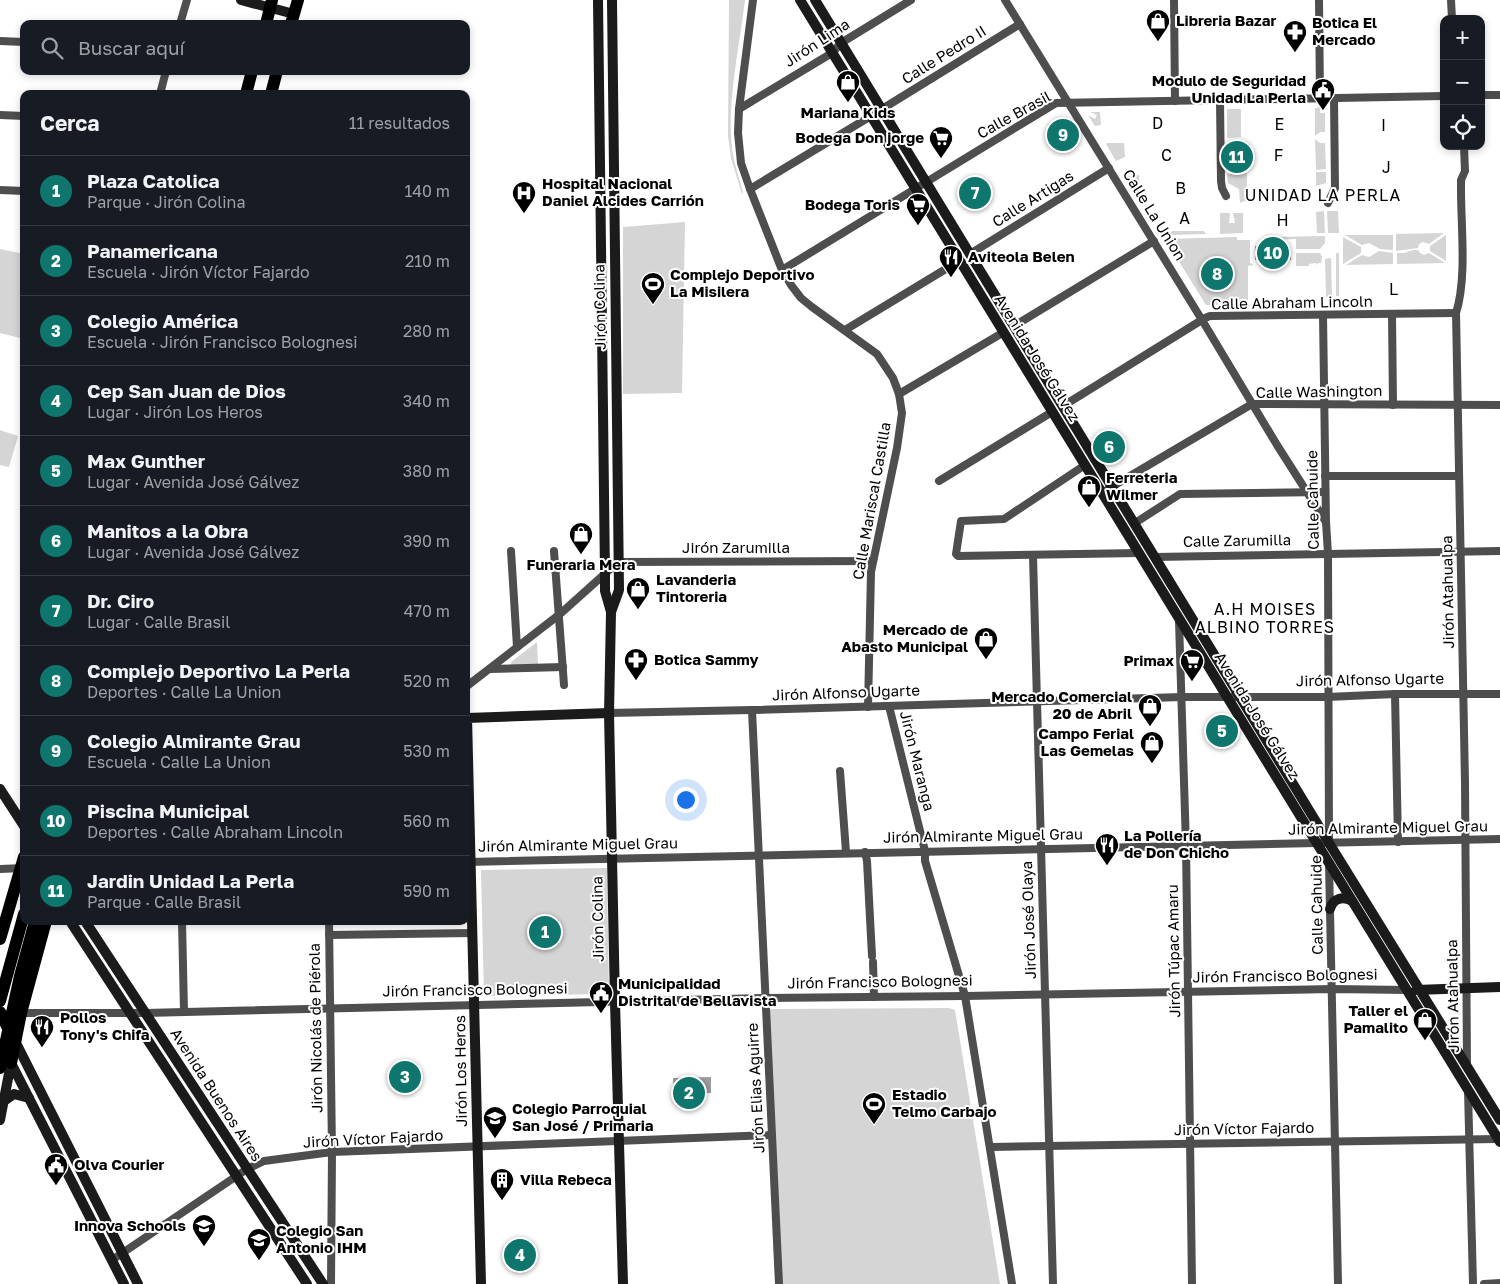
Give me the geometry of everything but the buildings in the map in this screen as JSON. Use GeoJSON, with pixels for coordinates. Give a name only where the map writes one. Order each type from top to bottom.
{"type":"FeatureCollection","features":[{"type":"Feature","properties":{"kind":"main road"},"geometry":{"type":"LineString","coordinates":[[241,0],[271,4],[292,19],[298,0]]}},
{"type":"Feature","properties":{"kind":"main road","name":"Jirón Colina"},"geometry":{"type":"LineString","coordinates":[[598,0],[605,591],[611,612],[612,858],[623,1284]]}},
{"type":"Feature","properties":{"kind":"main road","name":"Jirón Colina"},"geometry":{"type":"LineString","coordinates":[[611,612],[619,590],[612,0]]}},
{"type":"Feature","properties":{"kind":"main road","name":"Avenida José Gálvez"},"geometry":{"type":"LineString","coordinates":[[800,0],[1499,1140]]}},
{"type":"Feature","properties":{"kind":"main road","name":"Avenida José Gálvez"},"geometry":{"type":"LineString","coordinates":[[815,0],[1500,1120]]}},
{"type":"Feature","properties":{"kind":"main road"},"geometry":{"type":"LineString","coordinates":[[267,20],[271,4]]}},
{"type":"Feature","properties":{"kind":"main road"},"geometry":{"type":"LineString","coordinates":[[247,90],[251,75]]}},
{"type":"Feature","properties":{"kind":"main road"},"geometry":{"type":"LineString","coordinates":[[272,90],[276,75]]}},
{"type":"Feature","properties":{"kind":"main road"},"geometry":{"type":"LineString","coordinates":[[600,156],[613,156]]}},
{"type":"Feature","properties":{"kind":"main road"},"geometry":{"type":"LineString","coordinates":[[600,214],[614,214]]}},
{"type":"Feature","properties":{"kind":"main road"},"geometry":{"type":"LineString","coordinates":[[602,386],[616,385]]}},
{"type":"Feature","properties":{"kind":"main road"},"geometry":{"type":"LineString","coordinates":[[603,436],[617,435]]}},
{"type":"Feature","properties":{"kind":"main road"},"geometry":{"type":"LineString","coordinates":[[604,499],[617,498]]}},
{"type":"Feature","properties":{"kind":"main road","name":"Jirón Alfonso Ugarte"},"geometry":{"type":"LineString","coordinates":[[470,718],[610,713]]}},
{"type":"Feature","properties":{"kind":"main road"},"geometry":{"type":"LineString","coordinates":[[0,789],[20,820]]}},
{"type":"Feature","properties":{"kind":"main road"},"geometry":{"type":"LineString","coordinates":[[0,939],[20,876]]}},
{"type":"Feature","properties":{"kind":"main road","name":"Jirón Los Heros"},"geometry":{"type":"LineString","coordinates":[[470,886],[481,1284]]}},
{"type":"Feature","properties":{"kind":"main road"},"geometry":{"type":"LineString","coordinates":[[1330,909],[1333,902],[1340,898],[1347,898],[1352,901]]}},
{"type":"Feature","properties":{"kind":"main road"},"geometry":{"type":"LineString","coordinates":[[0,1002],[21,925]]}},
{"type":"Feature","properties":{"kind":"main road"},"geometry":{"type":"LineString","coordinates":[[0,1120],[20,976],[34,925]]}},
{"type":"Feature","properties":{"kind":"main road"},"geometry":{"type":"LineString","coordinates":[[6,1066],[15,1041],[45,925]]}},
{"type":"Feature","properties":{"kind":"main road","name":"Avenida Buenos Aires"},"geometry":{"type":"LineString","coordinates":[[73,925],[307,1284]]}},
{"type":"Feature","properties":{"kind":"main road","name":"Avenida Buenos Aires"},"geometry":{"type":"LineString","coordinates":[[88,925],[323,1284]]}},
{"type":"Feature","properties":{"kind":"main road","name":"Jirón Francisco Bolognesi"},"geometry":{"type":"LineString","coordinates":[[1407,990],[1500,987]]}},
{"type":"Feature","properties":{"kind":"main road"},"geometry":{"type":"LineString","coordinates":[[0,1012],[138,1284]]}},
{"type":"Feature","properties":{"kind":"main road"},"geometry":{"type":"LineString","coordinates":[[0,1044],[6,1066],[29,1098],[124,1284]]}},
{"type":"Feature","properties":{"kind":"main road"},"geometry":{"type":"LineString","coordinates":[[4,1100],[14,1094],[29,1098]]}},
{"type":"Feature","properties":{"kind":"street"},"geometry":{"type":"LineString","coordinates":[[181,20],[187,0]]}},
{"type":"Feature","properties":{"kind":"street","name":"Calle Mariscal Castilla"},"geometry":{"type":"LineString","coordinates":[[753,0],[738,109],[741,163],[750,189],[782,270],[801,298],[877,354],[893,378],[899,394],[902,413],[897,448],[873,561],[870,589],[868,707]]}},
{"type":"Feature","properties":{"kind":"street","name":"Jirón Lima"},"geometry":{"type":"LineString","coordinates":[[738,109],[832,52],[841,43],[911,0]]}},
{"type":"Feature","properties":{"kind":"street","name":"Calle La Union"},"geometry":{"type":"LineString","coordinates":[[1005,0],[1326,522]]}},
{"type":"Feature","properties":{"kind":"street"},"geometry":{"type":"LineString","coordinates":[[1174,0],[1175,101]]}},
{"type":"Feature","properties":{"kind":"street"},"geometry":{"type":"LineString","coordinates":[[1319,0],[1320,98]]}},
{"type":"Feature","properties":{"kind":"street"},"geometry":{"type":"LineString","coordinates":[[1451,0],[1452,15]]}},
{"type":"Feature","properties":{"kind":"street","name":"Calle Pedro II"},"geometry":{"type":"LineString","coordinates":[[882,110],[1020,24]]}},
{"type":"Feature","properties":{"kind":"street"},"geometry":{"type":"LineString","coordinates":[[0,41],[20,42]]}},
{"type":"Feature","properties":{"kind":"street"},"geometry":{"type":"LineString","coordinates":[[161,90],[165,75]]}},
{"type":"Feature","properties":{"kind":"street"},"geometry":{"type":"LineString","coordinates":[[1485,95],[1500,95]]}},
{"type":"Feature","properties":{"kind":"street","name":"Calle Brasil"},"geometry":{"type":"LineString","coordinates":[[782,270],[1056,104],[1440,96]]}},
{"type":"Feature","properties":{"kind":"street"},"geometry":{"type":"LineString","coordinates":[[1328,203],[1334,192],[1335,184],[1334,98]]}},
{"type":"Feature","properties":{"kind":"street"},"geometry":{"type":"LineString","coordinates":[[1220,100],[1222,188],[1226,196]]}},
{"type":"Feature","properties":{"kind":"street"},"geometry":{"type":"LineString","coordinates":[[0,115],[20,116]]}},
{"type":"Feature","properties":{"kind":"street"},"geometry":{"type":"LineString","coordinates":[[750,189],[870,116]]}},
{"type":"Feature","properties":{"kind":"street","name":"Jirón Atahualpa"},"geometry":{"type":"LineString","coordinates":[[1464,150],[1465,171],[1461,180],[1462,280],[1461,297],[1456,313],[1464,694],[1467,1068]]}},
{"type":"Feature","properties":{"kind":"street","name":"Calle Artigas"},"geometry":{"type":"LineString","coordinates":[[970,254],[1109,168]]}},
{"type":"Feature","properties":{"kind":"street"},"geometry":{"type":"LineString","coordinates":[[0,190],[20,190]]}},
{"type":"Feature","properties":{"kind":"street"},"geometry":{"type":"LineString","coordinates":[[1014,326],[1154,240]]}},
{"type":"Feature","properties":{"kind":"street"},"geometry":{"type":"LineString","coordinates":[[845,330],[959,261]]}},
{"type":"Feature","properties":{"kind":"street","name":"Calle Abraham Lincoln"},"geometry":{"type":"LineString","coordinates":[[1063,406],[1211,316],[1456,313]]}},
{"type":"Feature","properties":{"kind":"street"},"geometry":{"type":"LineString","coordinates":[[1392,314],[1393,405]]}},
{"type":"Feature","properties":{"kind":"street","name":"Calle Cahuide"},"geometry":{"type":"LineString","coordinates":[[1323,315],[1328,554],[1329,863],[1338,1284]]}},
{"type":"Feature","properties":{"kind":"street"},"geometry":{"type":"LineString","coordinates":[[899,394],[1004,332]]}},
{"type":"Feature","properties":{"kind":"street","name":"Calle Washington"},"geometry":{"type":"LineString","coordinates":[[1102,492],[1252,404],[1500,405]]}},
{"type":"Feature","properties":{"kind":"street"},"geometry":{"type":"LineString","coordinates":[[939,481],[1052,412]]}},
{"type":"Feature","properties":{"kind":"street"},"geometry":{"type":"LineString","coordinates":[[1085,465],[1004,518],[960,521],[956,554],[958,556],[1033,556],[1140,553]]}},
{"type":"Feature","properties":{"kind":"street"},"geometry":{"type":"LineString","coordinates":[[1325,476],[1458,476]]}},
{"type":"Feature","properties":{"kind":"street"},"geometry":{"type":"LineString","coordinates":[[1135,523],[1180,494],[1326,492]]}},
{"type":"Feature","properties":{"kind":"street"},"geometry":{"type":"LineString","coordinates":[[511,551],[517,647]]}},
{"type":"Feature","properties":{"kind":"street"},"geometry":{"type":"LineString","coordinates":[[554,551],[564,685]]}},
{"type":"Feature","properties":{"kind":"street","name":"Calle Zarumilla"},"geometry":{"type":"LineString","coordinates":[[1155,557],[1500,551]]}},
{"type":"Feature","properties":{"kind":"street","name":"Jirón José Olaya"},"geometry":{"type":"LineString","coordinates":[[1033,556],[1053,1284]]}},
{"type":"Feature","properties":{"kind":"street","name":"Jirón Zarumilla"},"geometry":{"type":"LineString","coordinates":[[618,562],[873,561]]}},
{"type":"Feature","properties":{"kind":"street"},"geometry":{"type":"LineString","coordinates":[[470,684],[560,614],[618,562]]}},
{"type":"Feature","properties":{"kind":"street","name":"Jirón Túpac Amaru"},"geometry":{"type":"LineString","coordinates":[[1179,618],[1186,846],[1192,1284]]}},
{"type":"Feature","properties":{"kind":"street"},"geometry":{"type":"LineString","coordinates":[[490,669],[563,668]]}},
{"type":"Feature","properties":{"kind":"street"},"geometry":{"type":"LineString","coordinates":[[1395,694],[1398,842]]}},
{"type":"Feature","properties":{"kind":"street","name":"Jirón Alfonso Ugarte"},"geometry":{"type":"LineString","coordinates":[[610,713],[1182,697],[1500,694]]}},
{"type":"Feature","properties":{"kind":"street","name":"Jirón Maranga"},"geometry":{"type":"LineString","coordinates":[[890,706],[925,860],[965,996],[1012,1284]]}},
{"type":"Feature","properties":{"kind":"street","name":"Jirón Elias Aguirre"},"geometry":{"type":"LineString","coordinates":[[752,710],[779,1284]]}},
{"type":"Feature","properties":{"kind":"street"},"geometry":{"type":"LineString","coordinates":[[840,771],[846,852]]}},
{"type":"Feature","properties":{"kind":"street","name":"Jirón Almirante Miguel Grau"},"geometry":{"type":"LineString","coordinates":[[470,862],[846,852],[1500,839]]}},
{"type":"Feature","properties":{"kind":"street"},"geometry":{"type":"LineString","coordinates":[[865,852],[874,997]]}},
{"type":"Feature","properties":{"kind":"street"},"geometry":{"type":"LineString","coordinates":[[0,869],[20,866]]}},
{"type":"Feature","properties":{"kind":"street"},"geometry":{"type":"LineString","coordinates":[[182,925],[184,1011]]}},
{"type":"Feature","properties":{"kind":"street","name":"Jirón Nicolás de Piérola"},"geometry":{"type":"LineString","coordinates":[[329,925],[332,1152],[331,1284]]}},
{"type":"Feature","properties":{"kind":"street"},"geometry":{"type":"LineString","coordinates":[[329,935],[472,933]]}},
{"type":"Feature","properties":{"kind":"street","name":"Jirón Francisco Bolognesi"},"geometry":{"type":"LineString","coordinates":[[21,1013],[145,1013],[766,998],[1333,989],[1407,990]]}},
{"type":"Feature","properties":{"kind":"street"},"geometry":{"type":"LineString","coordinates":[[1468,1089],[1473,1284]]}},
{"type":"Feature","properties":{"kind":"street","name":"Jirón Víctor Fajardo"},"geometry":{"type":"LineString","coordinates":[[112,1260],[247,1169],[264,1161],[332,1152],[772,1134]]}},
{"type":"Feature","properties":{"kind":"street","name":"Jirón Víctor Fajardo"},"geometry":{"type":"LineString","coordinates":[[991,1147],[1499,1140]]}},
{"type":"Feature","properties":{"kind":"street"},"geometry":{"type":"LineString","coordinates":[[1484,1284],[1500,1284]]}},
{"type":"Feature","properties":{"kind":"shaded area"},"geometry":{"type":"Polygon","coordinates":[[[729,0],[745,0],[733,85],[731,119],[732,150],[742,194],[731,158],[728,136],[729,0]]]}},
{"type":"Feature","properties":{"kind":"shaded area"},"geometry":{"type":"Polygon","coordinates":[[[1325,107],[1325,109],[1320,109],[1320,113],[1325,113],[1325,132],[1320,132],[1315,136],[1315,108],[1325,107]]]}},
{"type":"Feature","properties":{"kind":"shaded area"},"geometry":{"type":"Polygon","coordinates":[[[1227,109],[1241,109],[1241,137],[1227,138],[1227,109]]]}},
{"type":"Feature","properties":{"kind":"shaded area"},"geometry":{"type":"Polygon","coordinates":[[[1090,112],[1100,112],[1101,125],[1095,126],[1088,115],[1095,119],[1097,115],[1090,112]]]}},
{"type":"Feature","properties":{"kind":"shaded area"},"geometry":{"type":"Polygon","coordinates":[[[1315,139],[1320,143],[1325,143],[1326,169],[1316,170],[1315,139]]]}},
{"type":"Feature","properties":{"kind":"shaded area"},"geometry":{"type":"Polygon","coordinates":[[[1231,141],[1246,141],[1247,170],[1234,170],[1234,168],[1227,170],[1227,145],[1230,145],[1231,141]]]}},
{"type":"Feature","properties":{"kind":"shaded area"},"geometry":{"type":"Polygon","coordinates":[[[1107,143],[1124,143],[1125,157],[1116,161],[1107,143]]]}},
{"type":"Feature","properties":{"kind":"shaded area"},"geometry":{"type":"Polygon","coordinates":[[[1316,172],[1326,172],[1326,183],[1316,186],[1316,172]]]}},
{"type":"Feature","properties":{"kind":"shaded area"},"geometry":{"type":"Polygon","coordinates":[[[1247,173],[1247,202],[1240,203],[1239,189],[1228,183],[1227,174],[1247,173]]]}},
{"type":"Feature","properties":{"kind":"shaded area"},"geometry":{"type":"Polygon","coordinates":[[[1139,175],[1140,198],[1139,199],[1126,176],[1139,175]]]}},
{"type":"Feature","properties":{"kind":"shaded area"},"geometry":{"type":"Polygon","coordinates":[[[1324,211],[1325,233],[1317,233],[1316,212],[1324,211]]]}},
{"type":"Feature","properties":{"kind":"shaded area"},"geometry":{"type":"Polygon","coordinates":[[[1327,211],[1338,211],[1339,233],[1328,233],[1327,211]]]}},
{"type":"Feature","properties":{"kind":"shaded area"},"geometry":{"type":"Polygon","coordinates":[[[1220,213],[1230,213],[1229,223],[1235,223],[1233,213],[1243,213],[1243,233],[1220,234],[1220,213]]]}},
{"type":"Feature","properties":{"kind":"shaded area","name":"Complejo Deportivo La Misilera"},"geometry":{"type":"Polygon","coordinates":[[[685,222],[682,393],[623,394],[623,227],[685,222]]]}},
{"type":"Feature","properties":{"kind":"shaded area"},"geometry":{"type":"Polygon","coordinates":[[[1172,231],[1204,231],[1206,234],[1169,235],[1172,231]]]}},
{"type":"Feature","properties":{"kind":"shaded area"},"geometry":{"type":"Polygon","coordinates":[[[1444,233],[1429,244],[1423,242],[1419,244],[1418,248],[1396,251],[1396,234],[1444,233]]]}},
{"type":"Feature","properties":{"kind":"shaded area"},"geometry":{"type":"Polygon","coordinates":[[[1345,235],[1393,235],[1393,250],[1380,249],[1369,243],[1362,245],[1345,235]]]}},
{"type":"Feature","properties":{"kind":"shaded area"},"geometry":{"type":"Polygon","coordinates":[[[1446,235],[1446,261],[1430,251],[1430,246],[1446,235]]]}},
{"type":"Feature","properties":{"kind":"shaded area"},"geometry":{"type":"Polygon","coordinates":[[[1325,236],[1325,243],[1320,249],[1296,249],[1296,239],[1268,240],[1268,237],[1325,236]]]}},
{"type":"Feature","properties":{"kind":"shaded area"},"geometry":{"type":"Polygon","coordinates":[[[1237,237],[1237,240],[1250,240],[1250,263],[1253,265],[1248,266],[1248,304],[1206,305],[1165,239],[1237,237]]]}},
{"type":"Feature","properties":{"kind":"shaded area"},"geometry":{"type":"Polygon","coordinates":[[[1343,237],[1361,247],[1361,253],[1343,264],[1343,237]]]}},
{"type":"Feature","properties":{"kind":"shaded area"},"geometry":{"type":"Polygon","coordinates":[[[1255,246],[1290,246],[1291,260],[1255,260],[1255,246]]]}},
{"type":"Feature","properties":{"kind":"shaded area"},"geometry":{"type":"Polygon","coordinates":[[[0,249],[20,253],[20,338],[0,333],[0,249]]]}},
{"type":"Feature","properties":{"kind":"shaded area"},"geometry":{"type":"Polygon","coordinates":[[[1418,250],[1424,255],[1429,253],[1445,263],[1397,264],[1397,253],[1418,250]]]}},
{"type":"Feature","properties":{"kind":"shaded area"},"geometry":{"type":"Polygon","coordinates":[[[1379,251],[1393,253],[1393,264],[1346,265],[1362,255],[1369,257],[1379,251]]]}},
{"type":"Feature","properties":{"kind":"shaded area"},"geometry":{"type":"Polygon","coordinates":[[[1296,253],[1320,253],[1322,257],[1321,263],[1316,265],[1316,263],[1309,264],[1309,266],[1296,266],[1296,253]]]}},
{"type":"Feature","properties":{"kind":"shaded area"},"geometry":{"type":"Polygon","coordinates":[[[1336,253],[1339,253],[1339,296],[1336,296],[1336,253]]]}},
{"type":"Feature","properties":{"kind":"shaded area"},"geometry":{"type":"Polygon","coordinates":[[[1331,258],[1332,296],[1326,297],[1325,259],[1331,258]]]}},
{"type":"Feature","properties":{"kind":"shaded area"},"geometry":{"type":"Polygon","coordinates":[[[0,430],[18,436],[9,467],[0,465],[0,430]]]}},
{"type":"Feature","properties":{"kind":"shaded area"},"geometry":{"type":"Polygon","coordinates":[[[537,642],[538,664],[511,666],[511,662],[537,642]]]}},
{"type":"Feature","properties":{"kind":"shaded area"},"geometry":{"type":"Polygon","coordinates":[[[607,868],[609,994],[484,996],[481,870],[607,868]]]}},
{"type":"Feature","properties":{"kind":"shaded area","name":"Estadio Telmo Carbajo"},"geometry":{"type":"Polygon","coordinates":[[[949,1008],[955,1010],[1000,1284],[782,1284],[768,1011],[772,1009],[949,1008]]]}},
{"type":"Feature","properties":{"kind":"shaded area"},"geometry":{"type":"Polygon","coordinates":[[[711,1077],[711,1093],[674,1094],[673,1078],[711,1077]]]}},
{"type":"Feature","properties":{"kind":"place","name":"Libreria Bazar"},"geometry":{"type":"Point","coordinates":[1158,42]}},
{"type":"Feature","properties":{"kind":"place","name":"Botica El Mercado"},"geometry":{"type":"Point","coordinates":[1295,53]}},
{"type":"Feature","properties":{"kind":"place","name":"Mariana Kids"},"geometry":{"type":"Point","coordinates":[848,103]}},
{"type":"Feature","properties":{"kind":"place","name":"Modulo de Seguridad Unidad La Perla"},"geometry":{"type":"Point","coordinates":[1323,111]}},
{"type":"Feature","properties":{"kind":"place","name":"Colegio Almirante Grau"},"geometry":{"type":"Point","coordinates":[1063,135]}},
{"type":"Feature","properties":{"kind":"place","name":"Jardin Unidad La Perla"},"geometry":{"type":"Point","coordinates":[1237,157]}},
{"type":"Feature","properties":{"kind":"place","name":"Bodega Don jorge"},"geometry":{"type":"Point","coordinates":[941,159]}},
{"type":"Feature","properties":{"kind":"place","name":"Dr. Ciro"},"geometry":{"type":"Point","coordinates":[975,193]}},
{"type":"Feature","properties":{"kind":"place","name":"Hospital Nacional Daniel Alcides Carrión"},"geometry":{"type":"Point","coordinates":[524,214]}},
{"type":"Feature","properties":{"kind":"place","name":"Bodega Toris"},"geometry":{"type":"Point","coordinates":[918,226]}},
{"type":"Feature","properties":{"kind":"place","name":"Piscina Municipal"},"geometry":{"type":"Point","coordinates":[1273,253]}},
{"type":"Feature","properties":{"kind":"place","name":"Complejo Deportivo La Perla"},"geometry":{"type":"Point","coordinates":[1217,274]}},
{"type":"Feature","properties":{"kind":"place","name":"Aviteola Belen"},"geometry":{"type":"Point","coordinates":[951,278]}},
{"type":"Feature","properties":{"kind":"place","name":"Complejo Deportivo La Misilera"},"geometry":{"type":"Point","coordinates":[653,305]}},
{"type":"Feature","properties":{"kind":"place","name":"Manitos a la Obra"},"geometry":{"type":"Point","coordinates":[1109,447]}},
{"type":"Feature","properties":{"kind":"place","name":"Ferreteria Wilmer"},"geometry":{"type":"Point","coordinates":[1089,508]}},
{"type":"Feature","properties":{"kind":"place","name":"Funeraria Mera"},"geometry":{"type":"Point","coordinates":[581,555]}},
{"type":"Feature","properties":{"kind":"place","name":"Lavanderia Tintoreria"},"geometry":{"type":"Point","coordinates":[638,610]}},
{"type":"Feature","properties":{"kind":"place","name":"Mercado de Abasto Municipal"},"geometry":{"type":"Point","coordinates":[986,660]}},
{"type":"Feature","properties":{"kind":"place","name":"Botica Sammy"},"geometry":{"type":"Point","coordinates":[636,681]}},
{"type":"Feature","properties":{"kind":"place","name":"Primax"},"geometry":{"type":"Point","coordinates":[1192,682]}},
{"type":"Feature","properties":{"kind":"place","name":"Mercado Comercial 20 de Abril"},"geometry":{"type":"Point","coordinates":[1150,727]}},
{"type":"Feature","properties":{"kind":"place","name":"Max Gunther"},"geometry":{"type":"Point","coordinates":[1222,731]}},
{"type":"Feature","properties":{"kind":"place","name":"Campo Ferial Las Gemelas"},"geometry":{"type":"Point","coordinates":[1152,764]}},
{"type":"Feature","properties":{"kind":"place","name":"La Pollería de Don Chicho"},"geometry":{"type":"Point","coordinates":[1107,866]}},
{"type":"Feature","properties":{"kind":"place","name":"Plaza Catolica"},"geometry":{"type":"Point","coordinates":[545,932]}},
{"type":"Feature","properties":{"kind":"place","name":"Municipalidad Distrital de Bellavista"},"geometry":{"type":"Point","coordinates":[601,1014]}},
{"type":"Feature","properties":{"kind":"place","name":"Taller el Pamalito"},"geometry":{"type":"Point","coordinates":[1425,1041]}},
{"type":"Feature","properties":{"kind":"place","name":"Pollos Tony's Chifa"},"geometry":{"type":"Point","coordinates":[42,1048]}},
{"type":"Feature","properties":{"kind":"place","name":"Colegio América"},"geometry":{"type":"Point","coordinates":[405,1077]}},
{"type":"Feature","properties":{"kind":"place","name":"Panamericana"},"geometry":{"type":"Point","coordinates":[689,1093]}},
{"type":"Feature","properties":{"kind":"place","name":"Estadio Telmo Carbajo"},"geometry":{"type":"Point","coordinates":[874,1125]}},
{"type":"Feature","properties":{"kind":"place","name":"Colegio Parroquial San José / Primaria"},"geometry":{"type":"Point","coordinates":[495,1139]}},
{"type":"Feature","properties":{"kind":"place","name":"Olva Courier"},"geometry":{"type":"Point","coordinates":[56,1186]}},
{"type":"Feature","properties":{"kind":"place","name":"Villa Rebeca"},"geometry":{"type":"Point","coordinates":[502,1201]}},
{"type":"Feature","properties":{"kind":"place","name":"Innova Schools"},"geometry":{"type":"Point","coordinates":[204,1247]}},
{"type":"Feature","properties":{"kind":"place","name":"Cep San Juan de Dios"},"geometry":{"type":"Point","coordinates":[520,1255]}},
{"type":"Feature","properties":{"kind":"place","name":"Colegio San Antonio IHM"},"geometry":{"type":"Point","coordinates":[259,1261]}},
{"type":"Feature","properties":{"kind":"district","name":"D"},"geometry":{"type":"Point","coordinates":[1158,123]}},
{"type":"Feature","properties":{"kind":"district","name":"E"},"geometry":{"type":"Point","coordinates":[1280,124]}},
{"type":"Feature","properties":{"kind":"district","name":"I"},"geometry":{"type":"Point","coordinates":[1384,125]}},
{"type":"Feature","properties":{"kind":"district","name":"C"},"geometry":{"type":"Point","coordinates":[1167,155]}},
{"type":"Feature","properties":{"kind":"district","name":"F"},"geometry":{"type":"Point","coordinates":[1279,155]}},
{"type":"Feature","properties":{"kind":"district","name":"J"},"geometry":{"type":"Point","coordinates":[1387,167]}},
{"type":"Feature","properties":{"kind":"district","name":"B"},"geometry":{"type":"Point","coordinates":[1181,188]}},
{"type":"Feature","properties":{"kind":"district","name":"UNIDAD LA PERLA"},"geometry":{"type":"Point","coordinates":[1323,195]}},
{"type":"Feature","properties":{"kind":"district","name":"A"},"geometry":{"type":"Point","coordinates":[1185,218]}},
{"type":"Feature","properties":{"kind":"district","name":"H"},"geometry":{"type":"Point","coordinates":[1283,220]}},
{"type":"Feature","properties":{"kind":"district","name":"L"},"geometry":{"type":"Point","coordinates":[1394,289]}},
{"type":"Feature","properties":{"kind":"district","name":"A.H MOISES ALBINO TORRES"},"geometry":{"type":"Point","coordinates":[1265,618]}}]}
